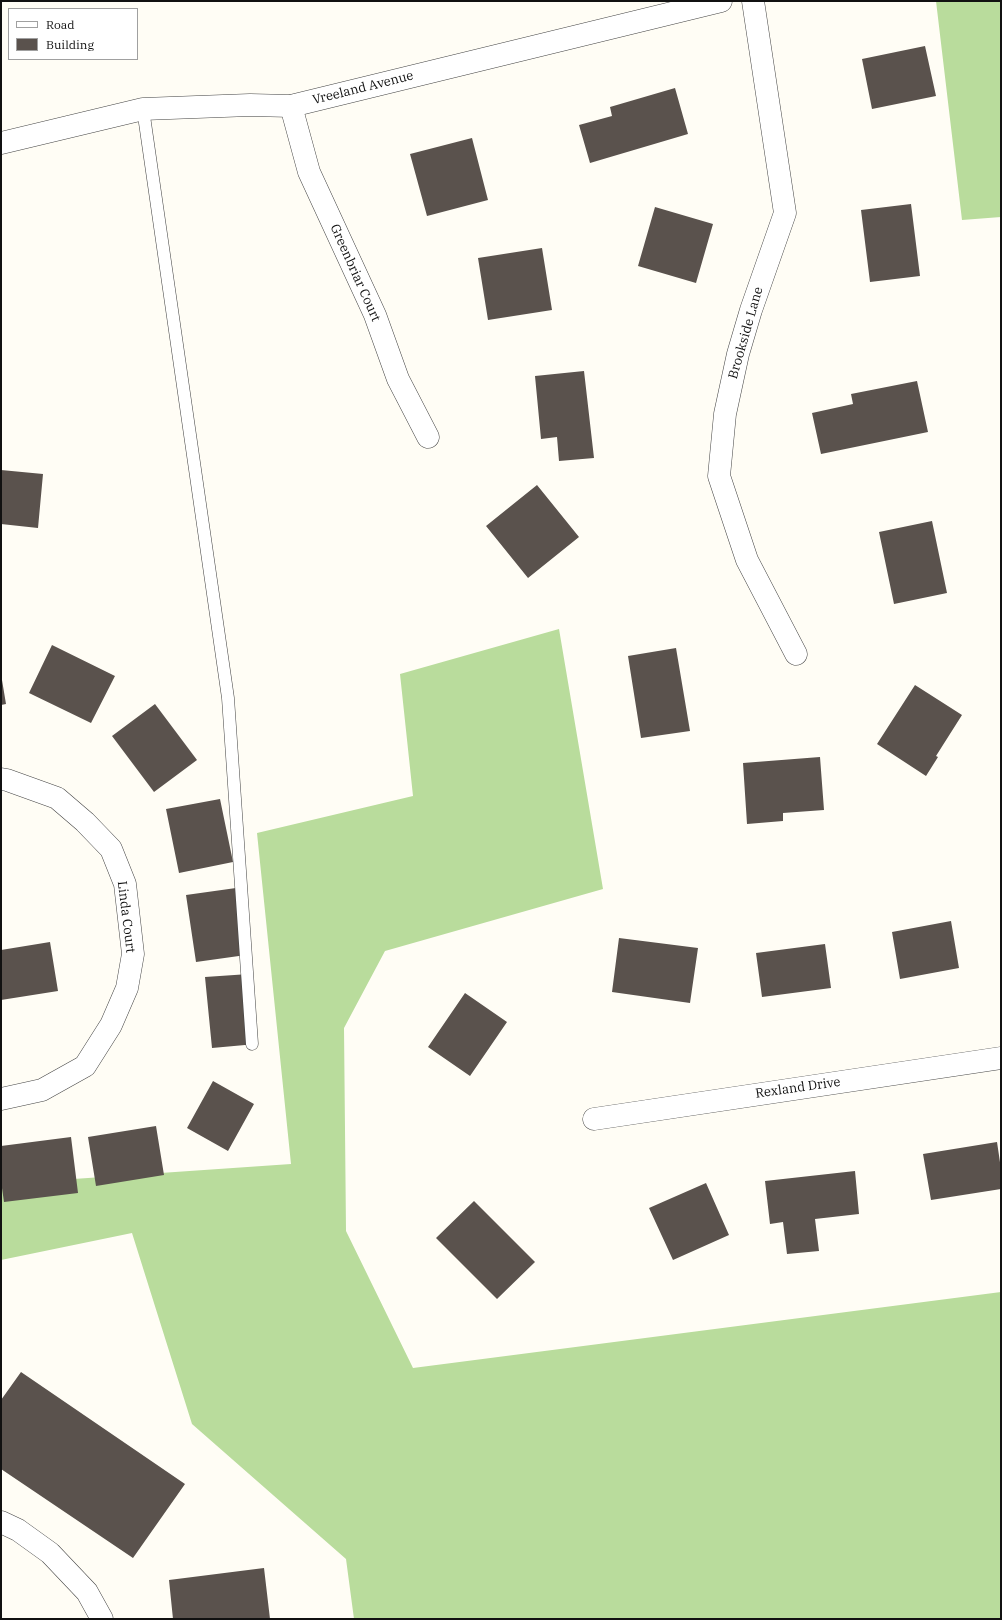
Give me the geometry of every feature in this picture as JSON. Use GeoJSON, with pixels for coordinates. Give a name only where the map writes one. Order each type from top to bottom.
{"type":"FeatureCollection","features":[{"type":"Feature","properties":{"kind":"street","name":"Vreeland Avenue"},"geometry":{"type":"LineString","coordinates":[[1,143],[143,109],[250,105],[291,106],[721,1]]}},
{"type":"Feature","properties":{"kind":"street","name":"Brookside Lane"},"geometry":{"type":"LineString","coordinates":[[753,1],[785,214],[751,310],[738,354],[725,414],[719,476],[747,560],[796,654]]}},
{"type":"Feature","properties":{"kind":"street","name":"Greenbriar Court"},"geometry":{"type":"LineString","coordinates":[[291,106],[309,172],[374,315],[398,379],[428,437]]}},
{"type":"Feature","properties":{"kind":"street","name":"Linda Court"},"geometry":{"type":"LineString","coordinates":[[1,780],[7,780],[57,798],[85,822],[111,849],[125,884],[133,954],[126,988],[111,1025],[85,1066],[42,1090],[1,1099]]}},
{"type":"Feature","properties":{"kind":"street","name":"Rexland Drive"},"geometry":{"type":"LineString","coordinates":[[594,1119],[1001,1058]]}},
{"type":"Feature","properties":{"kind":"street"},"geometry":{"type":"LineString","coordinates":[[1,1522],[18,1530],[50,1553],[87,1592],[102,1619]]}},
{"type":"Feature","properties":{"kind":"lane"},"geometry":{"type":"LineString","coordinates":[[143,109],[228,698],[252,1044]]}},
{"type":"Feature","properties":{"kind":"green space"},"geometry":{"type":"Polygon","coordinates":[[[936,1],[1001,1],[1001,217],[962,220],[936,1]]]}},
{"type":"Feature","properties":{"kind":"green space"},"geometry":{"type":"Polygon","coordinates":[[[559,629],[603,889],[385,951],[344,1028],[346,1231],[413,1368],[1001,1292],[1001,1619],[354,1619],[346,1559],[192,1424],[132,1233],[1,1260],[1,1184],[291,1164],[257,833],[413,796],[400,674],[559,629]]]}},
{"type":"Feature","properties":{"kind":"building"},"geometry":{"type":"Polygon","coordinates":[[[925,46],[936,96],[872,109],[862,59],[925,46]]]}},
{"type":"Feature","properties":{"kind":"building"},"geometry":{"type":"Polygon","coordinates":[[[675,88],[688,134],[590,163],[579,125],[612,116],[610,107],[675,88]]]}},
{"type":"Feature","properties":{"kind":"building"},"geometry":{"type":"Polygon","coordinates":[[[472,138],[488,200],[427,216],[410,154],[472,138]]]}},
{"type":"Feature","properties":{"kind":"building"},"geometry":{"type":"Polygon","coordinates":[[[911,204],[920,276],[870,282],[861,210],[911,204]]]}},
{"type":"Feature","properties":{"kind":"building"},"geometry":{"type":"Polygon","coordinates":[[[655,207],[713,224],[696,283],[638,266],[655,207]]]}},
{"type":"Feature","properties":{"kind":"building"},"geometry":{"type":"Polygon","coordinates":[[[542,248],[552,310],[488,320],[478,258],[542,248]]]}},
{"type":"Feature","properties":{"kind":"building"},"geometry":{"type":"Polygon","coordinates":[[[584,371],[594,458],[559,461],[557,437],[541,439],[535,376],[584,371]]]}},
{"type":"Feature","properties":{"kind":"building"},"geometry":{"type":"Polygon","coordinates":[[[917,381],[928,432],[821,454],[812,413],[853,404],[851,394],[917,381]]]}},
{"type":"Feature","properties":{"kind":"building"},"geometry":{"type":"Polygon","coordinates":[[[1,470],[43,474],[38,528],[1,524],[1,470]]]}},
{"type":"Feature","properties":{"kind":"building"},"geometry":{"type":"Polygon","coordinates":[[[537,485],[579,537],[528,578],[486,526],[537,485]]]}},
{"type":"Feature","properties":{"kind":"building"},"geometry":{"type":"Polygon","coordinates":[[[932,521],[947,593],[894,604],[879,532],[932,521]]]}},
{"type":"Feature","properties":{"kind":"building"},"geometry":{"type":"Polygon","coordinates":[[[52,645],[115,676],[91,723],[29,693],[52,645]]]}},
{"type":"Feature","properties":{"kind":"building"},"geometry":{"type":"Polygon","coordinates":[[[676,648],[690,731],[641,738],[628,656],[676,648]]]}},
{"type":"Feature","properties":{"kind":"building"},"geometry":{"type":"Polygon","coordinates":[[[1,674],[6,704],[1,705],[1,674]]]}},
{"type":"Feature","properties":{"kind":"building"},"geometry":{"type":"Polygon","coordinates":[[[915,685],[962,715],[936,756],[938,757],[926,776],[877,744],[915,685]]]}},
{"type":"Feature","properties":{"kind":"building"},"geometry":{"type":"Polygon","coordinates":[[[155,704],[197,760],[154,792],[112,736],[155,704]]]}},
{"type":"Feature","properties":{"kind":"building"},"geometry":{"type":"Polygon","coordinates":[[[820,757],[824,810],[783,813],[783,821],[747,824],[743,763],[820,757]]]}},
{"type":"Feature","properties":{"kind":"building"},"geometry":{"type":"Polygon","coordinates":[[[220,799],[233,862],[179,873],[166,809],[220,799]]]}},
{"type":"Feature","properties":{"kind":"building"},"geometry":{"type":"Polygon","coordinates":[[[236,888],[246,955],[196,962],[186,895],[236,888]]]}},
{"type":"Feature","properties":{"kind":"building"},"geometry":{"type":"Polygon","coordinates":[[[951,921],[959,968],[900,979],[892,932],[951,921]]]}},
{"type":"Feature","properties":{"kind":"building"},"geometry":{"type":"Polygon","coordinates":[[[619,938],[698,948],[690,1003],[612,992],[619,938]]]}},
{"type":"Feature","properties":{"kind":"building"},"geometry":{"type":"Polygon","coordinates":[[[50,942],[58,991],[1,1000],[1,950],[50,942]]]}},
{"type":"Feature","properties":{"kind":"building"},"geometry":{"type":"Polygon","coordinates":[[[825,944],[831,988],[762,997],[756,953],[825,944]]]}},
{"type":"Feature","properties":{"kind":"building"},"geometry":{"type":"Polygon","coordinates":[[[249,974],[256,1044],[212,1048],[205,977],[249,974]]]}},
{"type":"Feature","properties":{"kind":"building"},"geometry":{"type":"Polygon","coordinates":[[[465,993],[507,1022],[470,1076],[428,1047],[465,993]]]}},
{"type":"Feature","properties":{"kind":"building"},"geometry":{"type":"Polygon","coordinates":[[[213,1081],[254,1104],[228,1151],[187,1128],[213,1081]]]}},
{"type":"Feature","properties":{"kind":"building"},"geometry":{"type":"Polygon","coordinates":[[[156,1126],[164,1175],[96,1186],[88,1137],[156,1126]]]}},
{"type":"Feature","properties":{"kind":"building"},"geometry":{"type":"Polygon","coordinates":[[[71,1137],[78,1193],[4,1202],[1,1181],[1,1146],[71,1137]]]}},
{"type":"Feature","properties":{"kind":"building"},"geometry":{"type":"Polygon","coordinates":[[[997,1142],[1001,1169],[1001,1189],[931,1200],[923,1154],[997,1142]]]}},
{"type":"Feature","properties":{"kind":"building"},"geometry":{"type":"Polygon","coordinates":[[[855,1171],[859,1214],[815,1219],[819,1251],[787,1254],[783,1222],[770,1224],[765,1181],[855,1171]]]}},
{"type":"Feature","properties":{"kind":"building"},"geometry":{"type":"Polygon","coordinates":[[[706,1183],[729,1235],[673,1260],[649,1208],[706,1183]]]}},
{"type":"Feature","properties":{"kind":"building"},"geometry":{"type":"Polygon","coordinates":[[[474,1201],[535,1262],[497,1299],[436,1238],[474,1201]]]}},
{"type":"Feature","properties":{"kind":"building"},"geometry":{"type":"Polygon","coordinates":[[[21,1372],[185,1484],[133,1558],[1,1469],[1,1400],[21,1372]]]}},
{"type":"Feature","properties":{"kind":"building"},"geometry":{"type":"Polygon","coordinates":[[[264,1568],[270,1619],[173,1619],[169,1580],[264,1568]]]}}]}
